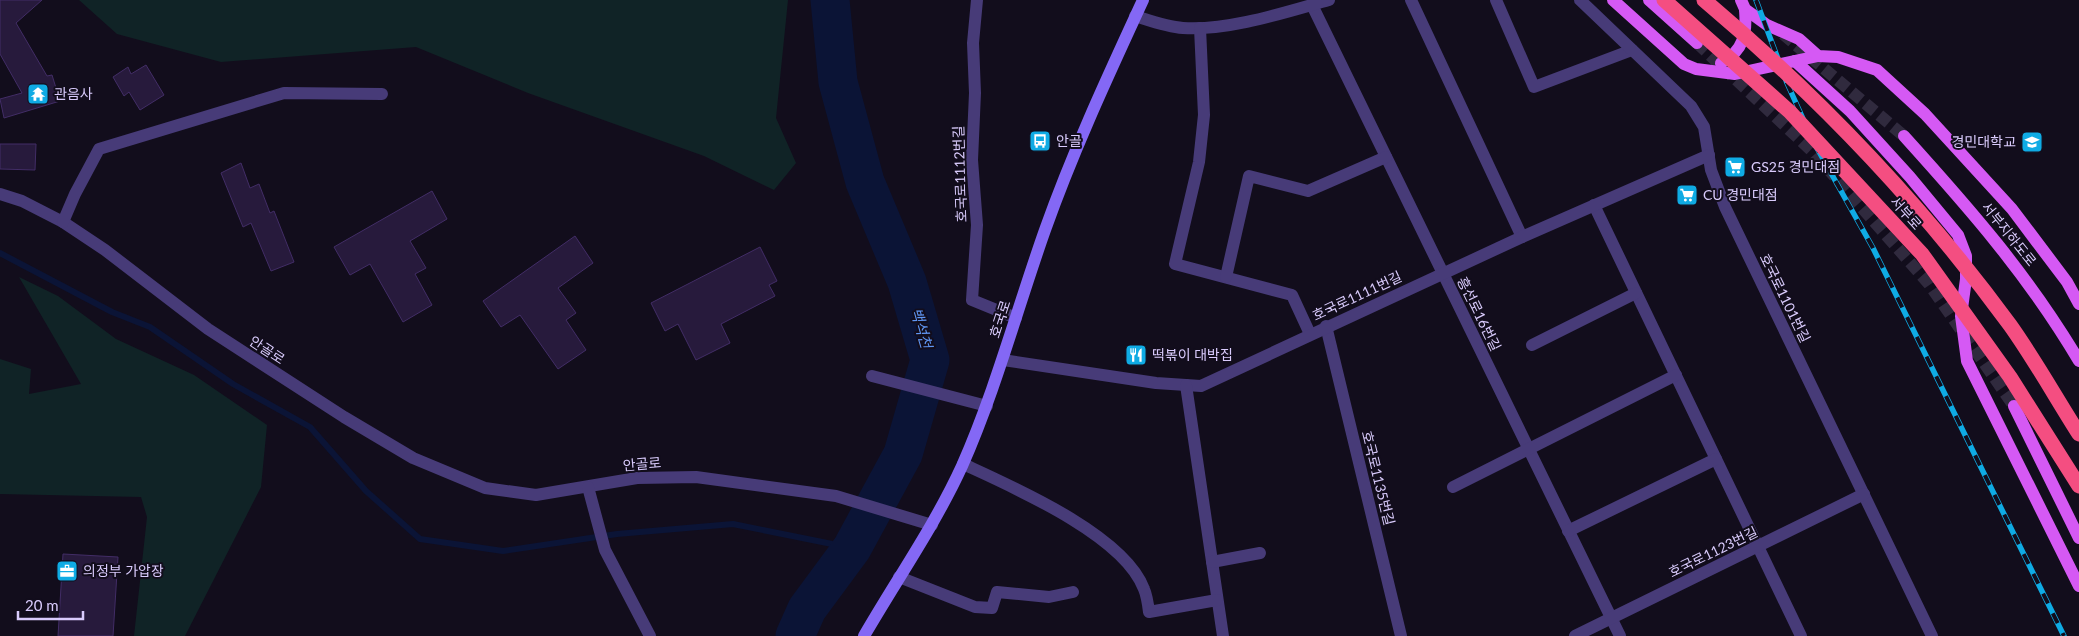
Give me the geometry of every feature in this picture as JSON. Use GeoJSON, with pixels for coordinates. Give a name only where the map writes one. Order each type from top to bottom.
{"type":"FeatureCollection","features":[{"type":"Feature","properties":{"kind":"highway","name":"서부로"},"geometry":{"type":"LineString","coordinates":[[1664,0],[1790,112],[1922,254],[2010,377],[2079,486]]}},
{"type":"Feature","properties":{"kind":"highway","name":"서부로"},"geometry":{"type":"LineString","coordinates":[[1704,0],[1749,38],[1859,145],[1940,237],[2010,326],[2079,434]]}},
{"type":"Feature","properties":{"kind":"main road"},"geometry":{"type":"LineString","coordinates":[[1614,0],[1684,64],[1696,69],[1735,74],[1818,56],[1838,57],[1877,70],[1925,114],[2012,209],[2067,282],[2079,304]]}},
{"type":"Feature","properties":{"kind":"main road"},"geometry":{"type":"LineString","coordinates":[[1649,0],[1697,43]]}},
{"type":"Feature","properties":{"kind":"main road"},"geometry":{"type":"LineString","coordinates":[[1707,70],[1725,61],[1740,48],[1747,29],[1743,5]]}},
{"type":"Feature","properties":{"kind":"main road"},"geometry":{"type":"LineString","coordinates":[[1743,5],[1767,25],[1799,39],[1818,56]]}},
{"type":"Feature","properties":{"kind":"main road"},"geometry":{"type":"LineString","coordinates":[[1795,61],[1850,111],[1910,177],[1958,236],[1966,256],[1966,279],[1961,316],[1967,361],[2079,586]]}},
{"type":"Feature","properties":{"kind":"main road","name":"서부지하도로"},"geometry":{"type":"LineString","coordinates":[[1904,136],[1974,213],[2025,277],[2079,361]]}},
{"type":"Feature","properties":{"kind":"main road"},"geometry":{"type":"LineString","coordinates":[[2014,406],[2079,538]]}},
{"type":"Feature","properties":{"kind":"street","name":"호국로1112번길"},"geometry":{"type":"LineString","coordinates":[[978,0],[973,43],[975,94],[972,160],[977,225],[972,300],[1016,318]]}},
{"type":"Feature","properties":{"kind":"street","name":"호국로"},"geometry":{"type":"LineString","coordinates":[[864,636],[932,525],[963,464],[987,406],[1045,230],[1067,170],[1143,0]]}},
{"type":"Feature","properties":{"kind":"street"},"geometry":{"type":"LineString","coordinates":[[1135,16],[1182,28],[1200,28],[1254,20],[1329,0]]}},
{"type":"Feature","properties":{"kind":"street"},"geometry":{"type":"LineString","coordinates":[[1411,0],[1522,237]]}},
{"type":"Feature","properties":{"kind":"street"},"geometry":{"type":"LineString","coordinates":[[1496,0],[1534,87],[1632,50]]}},
{"type":"Feature","properties":{"kind":"street","name":"호국로1101번길"},"geometry":{"type":"LineString","coordinates":[[1580,0],[1691,106],[1704,127],[1711,170],[1725,207],[1932,636]]}},
{"type":"Feature","properties":{"kind":"street","name":"흥선로16번길"},"geometry":{"type":"LineString","coordinates":[[1312,5],[1620,636]]}},
{"type":"Feature","properties":{"kind":"street"},"geometry":{"type":"LineString","coordinates":[[1200,28],[1204,115],[1199,162],[1175,264],[1292,295],[1310,334]]}},
{"type":"Feature","properties":{"kind":"street"},"geometry":{"type":"LineString","coordinates":[[63,222],[75,194],[99,149],[284,93],[382,94]]}},
{"type":"Feature","properties":{"kind":"street","name":"호국로1111번길"},"geometry":{"type":"LineString","coordinates":[[1003,360],[1090,375],[1201,386],[1222,378],[1258,357],[1326,326],[1709,155]]}},
{"type":"Feature","properties":{"kind":"street"},"geometry":{"type":"LineString","coordinates":[[1226,277],[1249,176],[1308,191],[1386,157]]}},
{"type":"Feature","properties":{"kind":"street","name":"안골로"},"geometry":{"type":"LineString","coordinates":[[0,194],[22,202],[63,222],[105,250],[208,329],[280,377],[414,458],[485,488],[536,495],[637,478],[696,477],[836,496],[932,525]]}},
{"type":"Feature","properties":{"kind":"street"},"geometry":{"type":"LineString","coordinates":[[1594,205],[1758,546],[1798,635]]}},
{"type":"Feature","properties":{"kind":"street"},"geometry":{"type":"LineString","coordinates":[[1532,345],[1636,293]]}},
{"type":"Feature","properties":{"kind":"street","name":"호국로1135번길"},"geometry":{"type":"LineString","coordinates":[[1326,326],[1401,636]]}},
{"type":"Feature","properties":{"kind":"street"},"geometry":{"type":"LineString","coordinates":[[1453,486],[1676,375]]}},
{"type":"Feature","properties":{"kind":"street"},"geometry":{"type":"LineString","coordinates":[[872,376],[987,406]]}},
{"type":"Feature","properties":{"kind":"street"},"geometry":{"type":"LineString","coordinates":[[1186,385],[1223,636]]}},
{"type":"Feature","properties":{"kind":"street"},"geometry":{"type":"LineString","coordinates":[[1568,531],[1716,459]]}},
{"type":"Feature","properties":{"kind":"street"},"geometry":{"type":"LineString","coordinates":[[963,464],[1050,505],[1120,554],[1144,588],[1149,612],[1217,600]]}},
{"type":"Feature","properties":{"kind":"street"},"geometry":{"type":"LineString","coordinates":[[588,487],[605,550],[650,636]]}},
{"type":"Feature","properties":{"kind":"street","name":"호국로1123번길"},"geometry":{"type":"LineString","coordinates":[[1575,636],[1864,494]]}},
{"type":"Feature","properties":{"kind":"street"},"geometry":{"type":"LineString","coordinates":[[1212,562],[1260,553]]}},
{"type":"Feature","properties":{"kind":"street"},"geometry":{"type":"LineString","coordinates":[[899,577],[975,607],[983,608],[992,608],[997,592],[1049,597],[1074,592]]}},
{"type":"Feature","properties":{"kind":"green space"},"geometry":{"type":"Polygon","coordinates":[[[79,0],[788,0],[776,118],[796,163],[774,190],[704,156],[528,93],[416,47],[221,62],[117,34],[79,0]]]}},
{"type":"Feature","properties":{"kind":"green space"},"geometry":{"type":"Polygon","coordinates":[[[19,277],[58,296],[116,339],[194,375],[267,425],[261,487],[185,636],[134,636],[147,517],[141,497],[0,494],[0,359],[31,369],[29,394],[81,384],[19,277]]]}},
{"type":"Feature","properties":{"kind":"building"},"geometry":{"type":"Polygon","coordinates":[[[0,0],[42,0],[16,23],[47,76],[52,75],[60,101],[4,118],[0,99],[22,93],[0,54],[0,0]]]}},
{"type":"Feature","properties":{"kind":"building"},"geometry":{"type":"Polygon","coordinates":[[[146,65],[164,95],[140,110],[129,92],[124,96],[113,77],[128,67],[131,74],[146,65]]]}},
{"type":"Feature","properties":{"kind":"building"},"geometry":{"type":"Polygon","coordinates":[[[0,144],[36,144],[35,170],[0,169],[0,144]]]}},
{"type":"Feature","properties":{"kind":"building"},"geometry":{"type":"Polygon","coordinates":[[[241,163],[250,188],[259,184],[270,213],[274,211],[294,262],[271,271],[251,223],[243,227],[221,173],[241,163]]]}},
{"type":"Feature","properties":{"kind":"building"},"geometry":{"type":"Polygon","coordinates":[[[432,191],[447,219],[410,241],[426,268],[415,274],[432,305],[403,322],[370,264],[350,275],[334,247],[432,191]]]}},
{"type":"Feature","properties":{"kind":"building"},"geometry":{"type":"Polygon","coordinates":[[[575,236],[593,263],[558,288],[576,313],[566,320],[586,350],[558,369],[520,315],[501,327],[483,301],[575,236]]]}},
{"type":"Feature","properties":{"kind":"building"},"geometry":{"type":"Polygon","coordinates":[[[760,247],[777,281],[769,285],[775,296],[721,324],[730,343],[696,360],[678,324],[665,331],[651,303],[760,247]]]}},
{"type":"Feature","properties":{"kind":"building"},"geometry":{"type":"Polygon","coordinates":[[[63,554],[118,557],[113,636],[58,636],[63,554]]]}},
{"type":"Feature","properties":{"kind":"waterway","name":"백석천"},"geometry":{"type":"LineString","coordinates":[[795,636],[807,609],[852,548],[903,454],[930,360],[907,282],[865,182],[838,82],[830,0]]}},
{"type":"Feature","properties":{"kind":"waterway"},"geometry":{"type":"LineString","coordinates":[[0,253],[112,312],[150,327],[233,384],[310,427],[366,491],[420,539],[503,551],[617,534],[733,524],[852,548]]}},
{"type":"Feature","properties":{"kind":"tunnel"},"geometry":{"type":"LineString","coordinates":[[1783,34],[1904,136]]}},
{"type":"Feature","properties":{"kind":"tunnel"},"geometry":{"type":"LineString","coordinates":[[1697,43],[1813,152],[1929,284],[2014,406]]}},
{"type":"Feature","properties":{"kind":"railway"},"geometry":{"type":"LineString","coordinates":[[1756,0],[1787,83],[1813,141],[1873,248],[2064,636]]}},
{"type":"Feature","properties":{"kind":"place","name":"관음사"},"geometry":{"type":"Point","coordinates":[38,94]}},
{"type":"Feature","properties":{"kind":"place","name":"안골"},"geometry":{"type":"Point","coordinates":[1040,141]}},
{"type":"Feature","properties":{"kind":"place","name":"경민대학교"},"geometry":{"type":"Point","coordinates":[2032,142]}},
{"type":"Feature","properties":{"kind":"place","name":"GS25 경민대점"},"geometry":{"type":"Point","coordinates":[1735,167]}},
{"type":"Feature","properties":{"kind":"place","name":"CU 경민대점"},"geometry":{"type":"Point","coordinates":[1687,195]}},
{"type":"Feature","properties":{"kind":"place","name":"떡볶이 대박집"},"geometry":{"type":"Point","coordinates":[1136,355]}},
{"type":"Feature","properties":{"kind":"place","name":"의정부 가압장"},"geometry":{"type":"Point","coordinates":[67,571]}}]}
